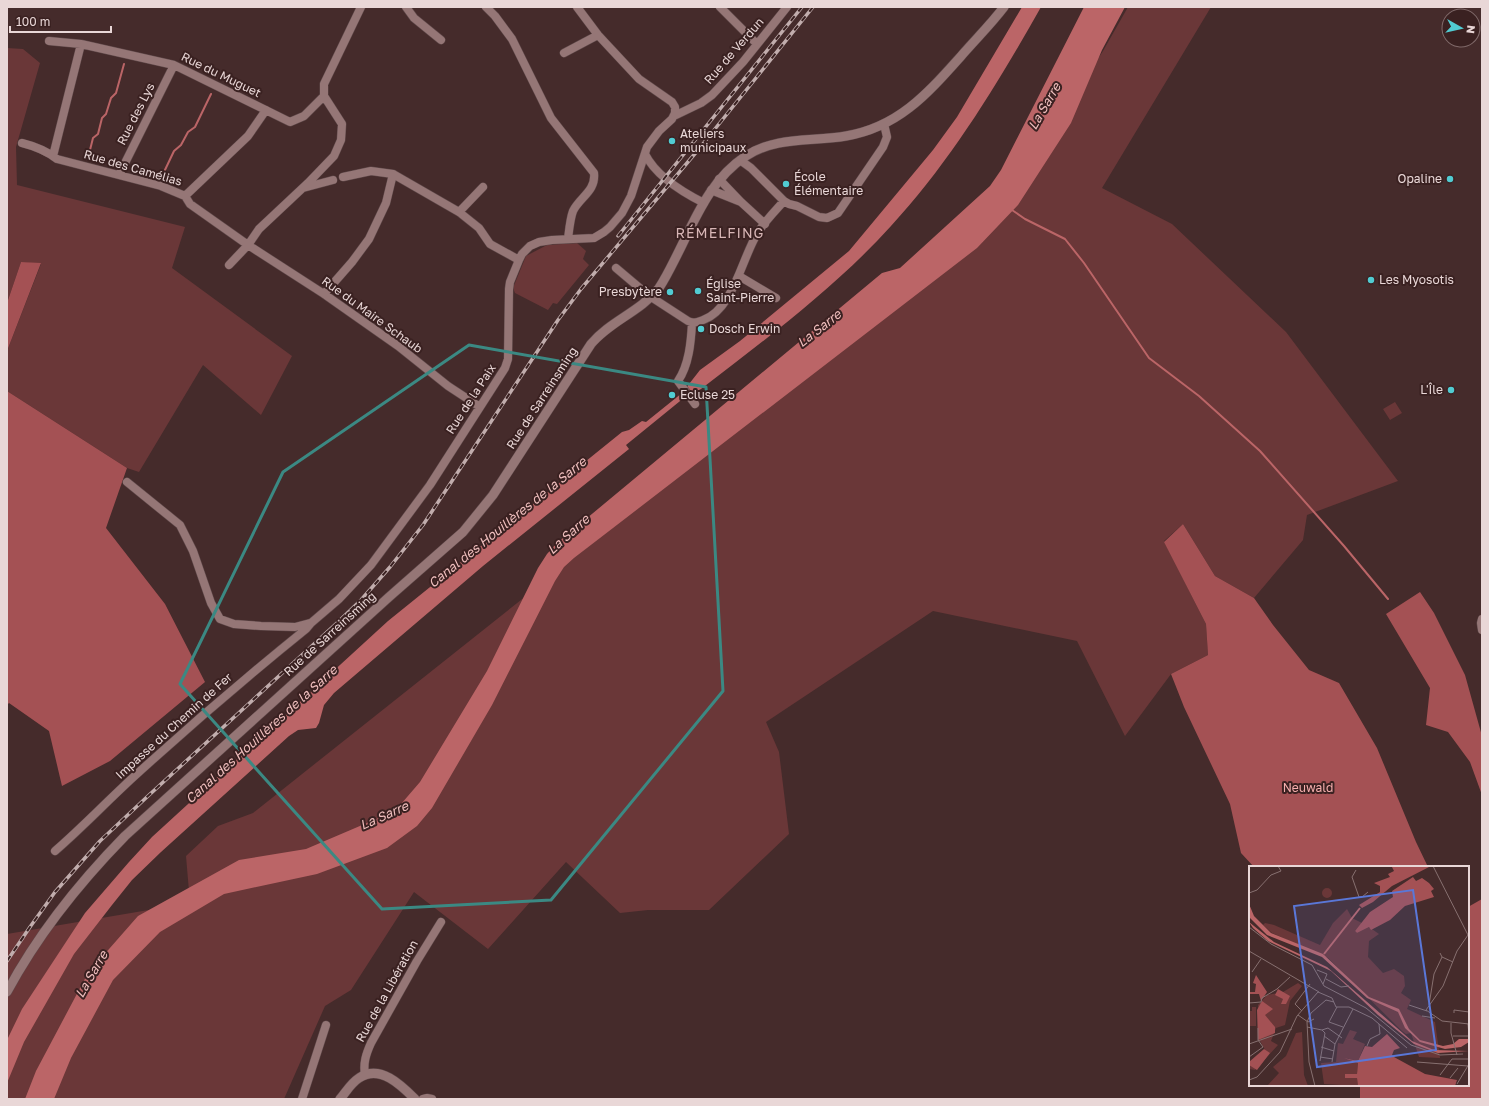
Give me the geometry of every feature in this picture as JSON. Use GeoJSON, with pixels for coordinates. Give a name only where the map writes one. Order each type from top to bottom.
{"type":"FeatureCollection","features":[{"type":"Feature","properties":{"kind":"street"},"geometry":{"type":"LineString","coordinates":[[229,265],[248,245],[259,229],[334,156],[341,140],[342,124],[324,96],[324,84],[361,7]]}},
{"type":"Feature","properties":{"kind":"street"},"geometry":{"type":"LineString","coordinates":[[406,7],[414,18],[441,40]]}},
{"type":"Feature","properties":{"kind":"street"},"geometry":{"type":"LineString","coordinates":[[486,7],[495,16],[512,39],[551,118],[594,173],[595,180],[591,188],[574,211],[568,239]]}},
{"type":"Feature","properties":{"kind":"street"},"geometry":{"type":"LineString","coordinates":[[577,7],[598,35],[639,79],[670,99],[675,107],[674,116]]}},
{"type":"Feature","properties":{"kind":"street"},"geometry":{"type":"LineString","coordinates":[[720,7],[757,44]]}},
{"type":"Feature","properties":{"kind":"street","name":"Rue de Verdun"},"geometry":{"type":"LineString","coordinates":[[674,116],[706,100],[712,95],[743,62],[787,7]]}},
{"type":"Feature","properties":{"kind":"street","name":"Rue de Sarreinsming"},"geometry":{"type":"LineString","coordinates":[[7,992],[37,942],[66,902],[91,871],[124,836],[389,597],[464,532],[493,495],[592,344],[602,334],[640,307],[651,297],[665,278],[711,190],[719,179],[740,160],[757,150],[780,142],[846,136],[866,131],[884,124],[909,109],[929,92],[1004,7]]}},
{"type":"Feature","properties":{"kind":"street"},"geometry":{"type":"LineString","coordinates":[[564,53],[598,35]]}},
{"type":"Feature","properties":{"kind":"street","name":"Rue du Muguet"},"geometry":{"type":"LineString","coordinates":[[49,41],[82,44],[174,65],[290,122],[304,116],[324,96]]}},
{"type":"Feature","properties":{"kind":"street"},"geometry":{"type":"LineString","coordinates":[[53,156],[82,44]]}},
{"type":"Feature","properties":{"kind":"street","name":"Rue des Lys"},"geometry":{"type":"LineString","coordinates":[[119,175],[174,65]]}},
{"type":"Feature","properties":{"kind":"street","name":"Rue de Verdun"},"geometry":{"type":"LineString","coordinates":[[675,107],[695,106]]}},
{"type":"Feature","properties":{"kind":"street"},"geometry":{"type":"LineString","coordinates":[[185,196],[248,136],[266,110]]}},
{"type":"Feature","properties":{"kind":"street","name":"Rue de la Paix"},"geometry":{"type":"LineString","coordinates":[[311,623],[339,599],[371,565],[430,485],[496,384],[507,363],[510,282],[519,260],[526,249],[533,244],[552,240],[594,238],[604,232],[615,221],[628,203],[634,190],[644,154],[654,137],[674,116]]}},
{"type":"Feature","properties":{"kind":"street"},"geometry":{"type":"LineString","coordinates":[[740,160],[751,168],[784,201],[819,217],[828,218],[838,213],[885,144],[887,137],[884,124]]}},
{"type":"Feature","properties":{"kind":"street","name":"Rue des Camélias"},"geometry":{"type":"LineString","coordinates":[[22,143],[57,159],[161,186],[185,196],[190,204],[248,245]]}},
{"type":"Feature","properties":{"kind":"street"},"geometry":{"type":"LineString","coordinates":[[644,154],[657,170],[683,191],[704,203]]}},
{"type":"Feature","properties":{"kind":"street"},"geometry":{"type":"LineString","coordinates":[[641,166],[657,170]]}},
{"type":"Feature","properties":{"kind":"street"},"geometry":{"type":"LineString","coordinates":[[343,177],[371,171],[393,174],[460,212],[479,228],[490,244],[519,260]]}},
{"type":"Feature","properties":{"kind":"street"},"geometry":{"type":"LineString","coordinates":[[324,294],[352,262],[369,239],[386,203],[393,174]]}},
{"type":"Feature","properties":{"kind":"street"},"geometry":{"type":"LineString","coordinates":[[719,179],[765,224]]}},
{"type":"Feature","properties":{"kind":"street"},"geometry":{"type":"LineString","coordinates":[[301,189],[333,180]]}},
{"type":"Feature","properties":{"kind":"street"},"geometry":{"type":"LineString","coordinates":[[460,212],[483,187]]}},
{"type":"Feature","properties":{"kind":"street"},"geometry":{"type":"LineString","coordinates":[[711,190],[741,202]]}},
{"type":"Feature","properties":{"kind":"street"},"geometry":{"type":"LineString","coordinates":[[616,268],[651,297],[692,323],[707,319],[725,301],[739,276],[757,234],[784,201]]}},
{"type":"Feature","properties":{"kind":"street","name":"Rue du Maire Schaub"},"geometry":{"type":"LineString","coordinates":[[248,245],[324,294],[398,346],[448,386],[480,407]]}},
{"type":"Feature","properties":{"kind":"street"},"geometry":{"type":"LineString","coordinates":[[739,276],[776,298]]}},
{"type":"Feature","properties":{"kind":"street"},"geometry":{"type":"LineString","coordinates":[[692,323],[689,352],[679,383],[694,402]]}},
{"type":"Feature","properties":{"kind":"street"},"geometry":{"type":"LineString","coordinates":[[127,482],[180,525],[193,551],[211,603],[220,619],[234,624],[267,627],[295,627],[311,623]]}},
{"type":"Feature","properties":{"kind":"street"},"geometry":{"type":"LineString","coordinates":[[1482,619],[1482,630]]}},
{"type":"Feature","properties":{"kind":"street","name":"Impasse du Chemin de Fer"},"geometry":{"type":"LineString","coordinates":[[55,851],[81,828],[138,772],[249,675],[306,629],[311,623]]}},
{"type":"Feature","properties":{"kind":"street","name":"Rue de la Libération"},"geometry":{"type":"LineString","coordinates":[[366,1075],[364,1067],[366,1055],[371,1042],[441,922]]}},
{"type":"Feature","properties":{"kind":"street"},"geometry":{"type":"LineString","coordinates":[[302,1099],[326,1025]]}},
{"type":"Feature","properties":{"kind":"street"},"geometry":{"type":"LineString","coordinates":[[340,1099],[358,1079],[366,1075],[378,1074],[390,1077],[415,1099]]}},
{"type":"Feature","properties":{"kind":"street"},"geometry":{"type":"LineString","coordinates":[[423,1099],[432,1099]]}},
{"type":"Feature","properties":{"kind":"highlighted area"},"geometry":{"type":"Polygon","coordinates":[[[469,345],[706,387],[723,691],[551,900],[382,909],[180,684],[283,472],[469,345]]]}},
{"type":"Feature","properties":{"kind":"shaded area"},"geometry":{"type":"Polygon","coordinates":[[[1128,7],[1211,7],[1102,188],[1172,224],[1286,332],[1398,481],[1307,515],[1303,540],[1254,598],[1215,576],[1183,524],[1164,541],[1206,624],[1208,655],[1171,674],[1125,736],[1077,641],[933,611],[766,722],[779,752],[789,834],[709,910],[648,910],[620,913],[566,862],[488,949],[414,892],[351,990],[325,1006],[284,1099],[7,1099],[7,934],[190,903],[186,856],[218,826],[253,813],[628,515],[979,242],[1103,51],[1128,7]]]}},
{"type":"Feature","properties":{"kind":"shaded area"},"geometry":{"type":"Polygon","coordinates":[[[7,48],[23,49],[40,63],[16,147],[17,185],[185,227],[172,268],[292,356],[261,415],[203,365],[139,472],[127,468],[7,391],[7,351],[41,264],[21,262],[7,303],[7,48]]]}},
{"type":"Feature","properties":{"kind":"shaded area"},"geometry":{"type":"Polygon","coordinates":[[[577,243],[586,251],[583,259],[589,265],[557,304],[553,303],[548,310],[515,293],[513,288],[526,256],[547,245],[577,243]]]}},
{"type":"Feature","properties":{"kind":"shaded area"},"geometry":{"type":"Polygon","coordinates":[[[1395,402],[1402,413],[1390,420],[1383,409],[1395,402]]]}},
{"type":"Feature","properties":{"kind":"green space"},"geometry":{"type":"Polygon","coordinates":[[[21,262],[41,263],[7,351],[7,303],[21,262]]]}},
{"type":"Feature","properties":{"kind":"green space"},"geometry":{"type":"Polygon","coordinates":[[[7,391],[127,468],[106,528],[165,604],[205,682],[110,761],[62,786],[49,731],[9,703],[7,705],[7,391]]]}},
{"type":"Feature","properties":{"kind":"green space","name":"Neuwald"},"geometry":{"type":"Polygon","coordinates":[[[1183,524],[1215,576],[1254,598],[1273,625],[1309,670],[1339,683],[1377,748],[1428,866],[1253,866],[1241,853],[1230,804],[1184,707],[1171,674],[1208,655],[1206,624],[1164,542],[1183,524]]]}},
{"type":"Feature","properties":{"kind":"green space"},"geometry":{"type":"Polygon","coordinates":[[[1420,592],[1434,613],[1465,675],[1482,736],[1482,795],[1470,762],[1448,732],[1426,725],[1430,688],[1386,614],[1420,592]]]}},
{"type":"Feature","properties":{"kind":"green space"},"geometry":{"type":"Polygon","coordinates":[[[1482,899],[1482,1099],[1360,1099],[1360,1086],[1469,1086],[1469,906],[1482,899]]]}},
{"type":"Feature","properties":{"kind":"water"},"geometry":{"type":"Polygon","coordinates":[[[1022,7],[1041,7],[1008,64],[972,121],[934,175],[891,226],[847,270],[800,312],[701,389],[685,397],[626,445],[629,449],[483,566],[334,693],[324,705],[316,728],[298,730],[289,736],[132,880],[74,954],[24,1042],[7,1083],[7,1040],[22,1009],[85,913],[152,837],[388,621],[622,432],[629,430],[642,421],[646,422],[682,393],[700,370],[740,341],[849,251],[933,150],[957,117],[1022,7]]]}},
{"type":"Feature","properties":{"kind":"water","name":"La Sarre"},"geometry":{"type":"Polygon","coordinates":[[[1084,7],[1125,7],[1102,50],[1071,123],[1018,205],[977,248],[564,567],[555,581],[492,705],[432,808],[417,826],[387,848],[317,874],[224,894],[160,932],[113,980],[71,1058],[54,1099],[25,1099],[36,1071],[88,973],[138,916],[239,860],[306,849],[395,811],[420,782],[487,671],[538,568],[547,554],[557,543],[882,273],[900,268],[990,186],[1001,170],[1084,7]]]}},
{"type":"Feature","properties":{"kind":"waterway"},"geometry":{"type":"LineString","coordinates":[[89,154],[93,138],[98,134],[102,118],[106,114],[111,98],[116,93],[124,64]]}},
{"type":"Feature","properties":{"kind":"waterway"},"geometry":{"type":"LineString","coordinates":[[164,172],[174,151],[181,145],[188,132],[195,127],[211,94]]}},
{"type":"Feature","properties":{"kind":"waterway"},"geometry":{"type":"LineString","coordinates":[[1012,210],[1025,219],[1065,239],[1084,263],[1149,358],[1199,396],[1260,451],[1344,546],[1388,599]]}},
{"type":"Feature","properties":{"kind":"railway"},"geometry":{"type":"LineString","coordinates":[[618,236],[802,7]]}},
{"type":"Feature","properties":{"kind":"railway"},"geometry":{"type":"LineString","coordinates":[[7,961],[55,892],[100,841],[338,622],[361,600],[390,567],[423,525],[558,320],[581,289],[698,150],[813,7]]}},
{"type":"Feature","properties":{"kind":"place","name":"Ateliers municipaux"},"geometry":{"type":"Point","coordinates":[672,141]}},
{"type":"Feature","properties":{"kind":"place","name":"Opaline"},"geometry":{"type":"Point","coordinates":[1450,179]}},
{"type":"Feature","properties":{"kind":"place","name":"École Élémentaire"},"geometry":{"type":"Point","coordinates":[786,184]}},
{"type":"Feature","properties":{"kind":"place","name":"Les Myosotis"},"geometry":{"type":"Point","coordinates":[1371,280]}},
{"type":"Feature","properties":{"kind":"place","name":"Église Saint-Pierre"},"geometry":{"type":"Point","coordinates":[698,291]}},
{"type":"Feature","properties":{"kind":"place","name":"Presbytère"},"geometry":{"type":"Point","coordinates":[670,292]}},
{"type":"Feature","properties":{"kind":"place","name":"Dosch Erwin"},"geometry":{"type":"Point","coordinates":[701,329]}},
{"type":"Feature","properties":{"kind":"place","name":"L'Île"},"geometry":{"type":"Point","coordinates":[1451,390]}},
{"type":"Feature","properties":{"kind":"place","name":"Ecluse 25"},"geometry":{"type":"Point","coordinates":[672,395]}},
{"type":"Feature","properties":{"kind":"district","name":"RÉMELFING"},"geometry":{"type":"Point","coordinates":[720,233]}},
{"type":"Feature","properties":{"kind":"water label","name":"Canal des Houillères de la Sarre"},"geometry":{"type":"Point","coordinates":[507,522]}},
{"type":"Feature","properties":{"kind":"water label","name":"Canal des Houillères de la Sarre"},"geometry":{"type":"Point","coordinates":[261,734]}}]}
